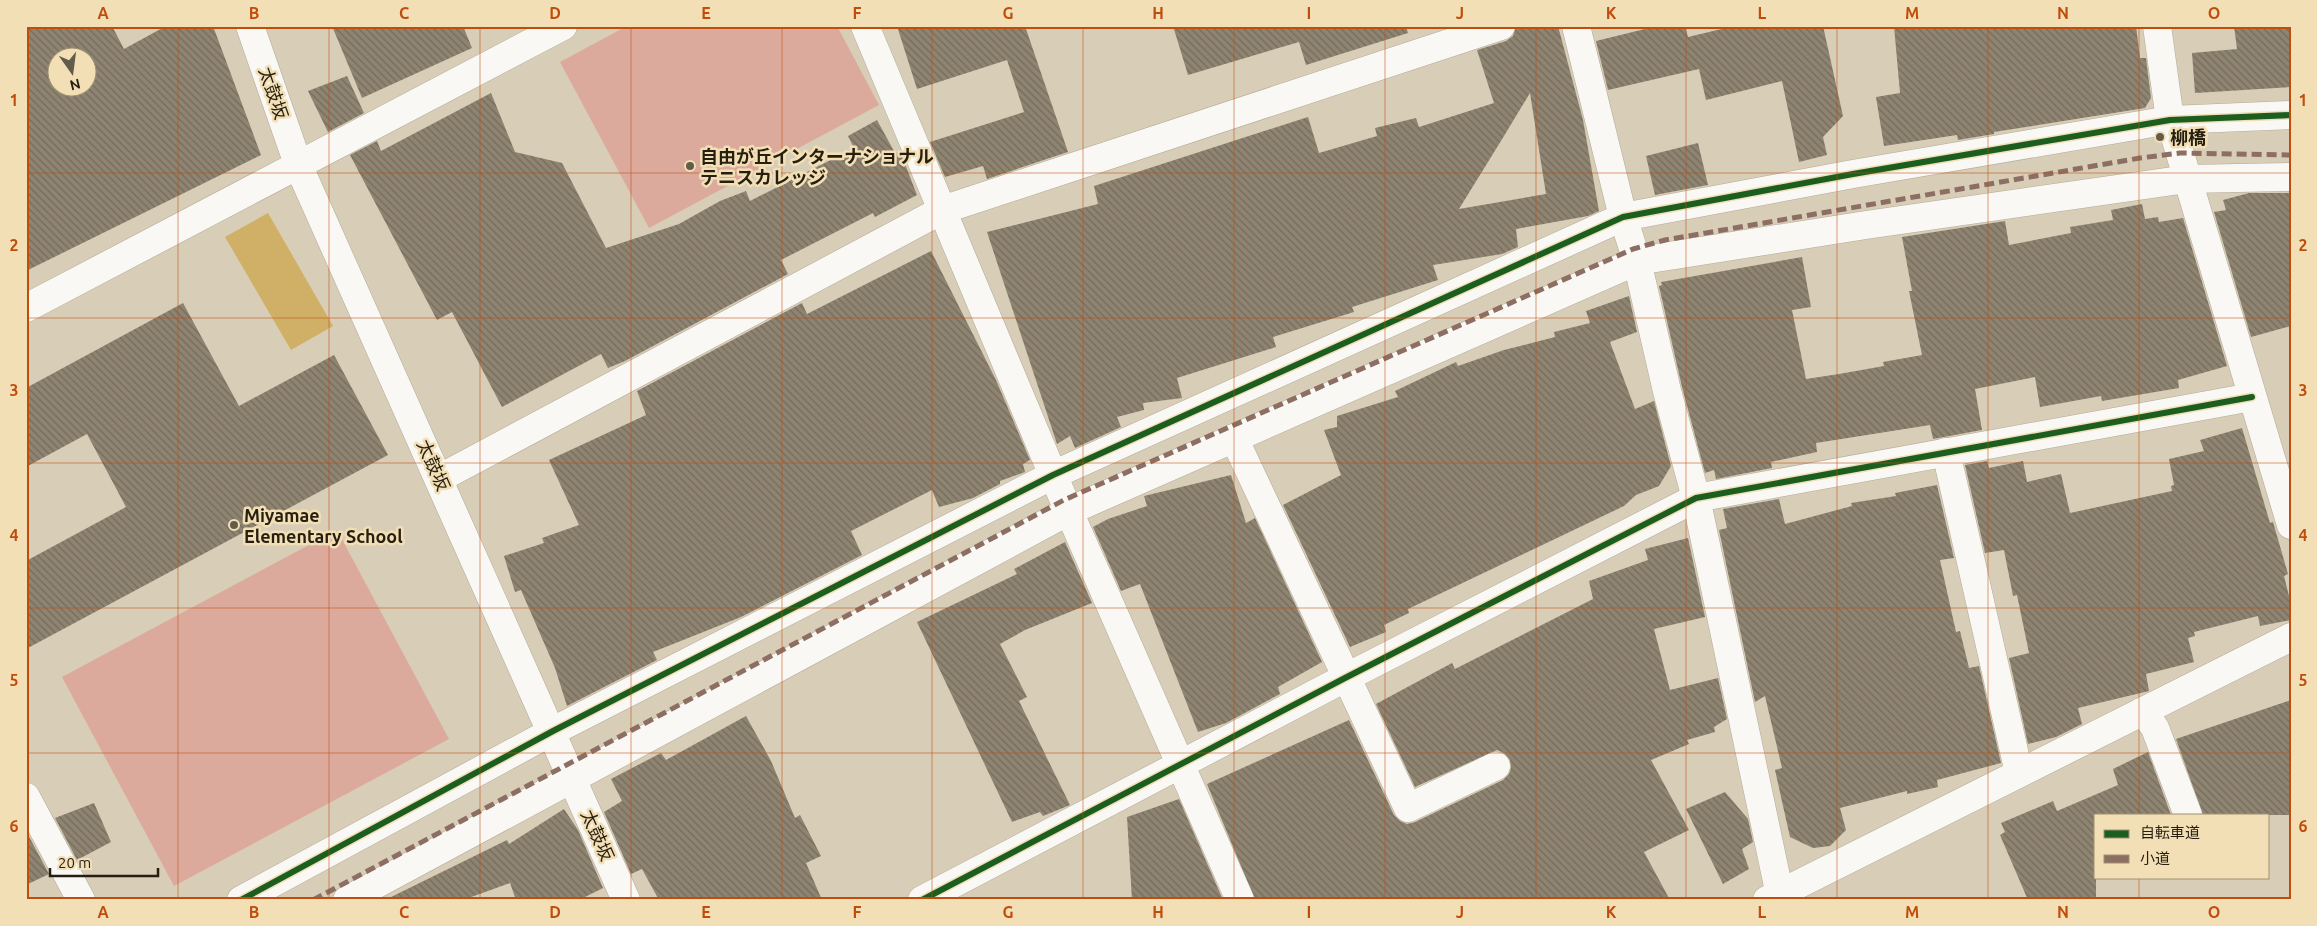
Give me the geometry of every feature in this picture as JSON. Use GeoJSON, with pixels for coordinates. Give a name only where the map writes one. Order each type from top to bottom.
{"type":"FeatureCollection","features":[{"type":"Feature","properties":{"kind":"street","name":"太鼓坂"},"geometry":{"type":"LineString","coordinates":[[250,26],[299,166],[440,478],[626,900]]}},
{"type":"Feature","properties":{"kind":"street"},"geometry":{"type":"LineString","coordinates":[[26,308],[563,26]]}},
{"type":"Feature","properties":{"kind":"street"},"geometry":{"type":"LineString","coordinates":[[865,26],[1053,475],[1240,900]]}},
{"type":"Feature","properties":{"kind":"street"},"geometry":{"type":"LineString","coordinates":[[440,478],[942,210],[1501,26]]}},
{"type":"Feature","properties":{"kind":"street"},"geometry":{"type":"LineString","coordinates":[[1576,26],[1622,217],[1637,262],[1667,391],[1696,498],[1776,898],[2291,637]]}},
{"type":"Feature","properties":{"kind":"street"},"geometry":{"type":"LineString","coordinates":[[2157,26],[2170,120],[2291,525]]}},
{"type":"Feature","properties":{"kind":"street"},"geometry":{"type":"LineString","coordinates":[[241,900],[552,731],[1053,475],[1622,217],[1854,174],[2170,120],[2291,115]]}},
{"type":"Feature","properties":{"kind":"street"},"geometry":{"type":"LineString","coordinates":[[347,900],[1070,511],[1637,262],[1866,224],[2187,179],[2291,177]]}},
{"type":"Feature","properties":{"kind":"street"},"geometry":{"type":"LineString","coordinates":[[922,900],[1345,678],[1696,498],[2252,397]]}},
{"type":"Feature","properties":{"kind":"street"},"geometry":{"type":"LineString","coordinates":[[1234,438],[1345,678],[1408,808],[1496,766]]}},
{"type":"Feature","properties":{"kind":"street"},"geometry":{"type":"LineString","coordinates":[[1946,452],[2020,773]]}},
{"type":"Feature","properties":{"kind":"street"},"geometry":{"type":"LineString","coordinates":[[2143,711],[2155,728],[2188,814]]}},
{"type":"Feature","properties":{"kind":"street"},"geometry":{"type":"LineString","coordinates":[[26,796],[81,900]]}},
{"type":"Feature","properties":{"kind":"shaded area","name":"自由が丘インターナショナル テニスカレッジ"},"geometry":{"type":"Polygon","coordinates":[[[627,26],[837,26],[879,105],[649,228],[560,62],[627,26]]]}},
{"type":"Feature","properties":{"kind":"shaded area"},"geometry":{"type":"Polygon","coordinates":[[[268,213],[333,326],[291,350],[225,237],[268,213]]]}},
{"type":"Feature","properties":{"kind":"shaded area"},"geometry":{"type":"Polygon","coordinates":[[[337,530],[449,739],[174,886],[62,677],[337,530]]]}},
{"type":"Feature","properties":{"kind":"building"},"geometry":{"type":"Polygon","coordinates":[[[26,26],[112,26],[124,49],[166,26],[213,26],[261,155],[26,271],[26,26]]]}},
{"type":"Feature","properties":{"kind":"building"},"geometry":{"type":"Polygon","coordinates":[[[332,26],[463,26],[472,48],[362,98],[332,26]]]}},
{"type":"Feature","properties":{"kind":"building"},"geometry":{"type":"Polygon","coordinates":[[[897,26],[1025,26],[1068,152],[987,179],[983,166],[945,177],[930,142],[1024,112],[1007,60],[917,89],[897,26]]]}},
{"type":"Feature","properties":{"kind":"building"},"geometry":{"type":"Polygon","coordinates":[[[1173,26],[1406,26],[1408,33],[1306,65],[1299,42],[1188,75],[1173,26]]]}},
{"type":"Feature","properties":{"kind":"building"},"geometry":{"type":"Polygon","coordinates":[[[1516,26],[1558,26],[1583,120],[1599,211],[1588,216],[1516,229],[1518,247],[1502,254],[1433,265],[1438,280],[1352,307],[1354,312],[1273,337],[1276,347],[1177,378],[1182,398],[1143,403],[1144,410],[1117,417],[1121,427],[1075,448],[1070,436],[1057,444],[987,232],[1098,204],[1094,186],[1308,117],[1319,153],[1377,136],[1375,128],[1416,118],[1419,127],[1494,103],[1477,50],[1506,41],[1513,36],[1516,26]],[[1530,93],[1459,209],[1546,194],[1530,93]]]}},
{"type":"Feature","properties":{"kind":"building"},"geometry":{"type":"Polygon","coordinates":[[[1657,26],[1685,26],[1688,37],[1734,26],[1823,26],[1843,116],[1823,137],[1827,155],[1799,162],[1782,81],[1706,100],[1699,69],[1608,90],[1596,41],[1657,26]]]}},
{"type":"Feature","properties":{"kind":"building"},"geometry":{"type":"Polygon","coordinates":[[[1894,26],[2136,26],[2140,58],[2146,58],[2151,98],[2145,108],[1994,132],[1994,134],[1958,140],[1957,135],[1884,146],[1876,97],[1900,93],[1894,26]]]}},
{"type":"Feature","properties":{"kind":"building"},"geometry":{"type":"Polygon","coordinates":[[[2234,26],[2291,26],[2291,87],[2195,93],[2192,53],[2237,49],[2234,26]]]}},
{"type":"Feature","properties":{"kind":"building"},"geometry":{"type":"Polygon","coordinates":[[[347,76],[364,113],[328,132],[308,91],[347,76]]]}},
{"type":"Feature","properties":{"kind":"building"},"geometry":{"type":"Polygon","coordinates":[[[491,93],[515,152],[562,163],[606,248],[679,224],[720,201],[746,191],[750,201],[854,148],[848,136],[877,120],[895,153],[900,151],[917,195],[875,217],[873,213],[781,260],[788,274],[625,361],[608,368],[601,354],[502,407],[452,312],[437,320],[350,155],[377,141],[381,151],[491,93]]]}},
{"type":"Feature","properties":{"kind":"building"},"geometry":{"type":"Polygon","coordinates":[[[1698,143],[1708,185],[1655,195],[1646,156],[1698,143]]]}},
{"type":"Feature","properties":{"kind":"building"},"geometry":{"type":"Polygon","coordinates":[[[2249,193],[2291,193],[2291,326],[2251,337],[2214,212],[2226,210],[2223,200],[2249,193]]]}},
{"type":"Feature","properties":{"kind":"building"},"geometry":{"type":"Polygon","coordinates":[[[2142,204],[2145,219],[2158,217],[2159,222],[2183,218],[2227,366],[2178,380],[2179,388],[2102,401],[2101,396],[2040,407],[2035,377],[1975,389],[1982,430],[1933,439],[1930,425],[1816,443],[1817,452],[1771,462],[1772,468],[1716,479],[1714,470],[1705,473],[1682,387],[1659,286],[1662,285],[1661,282],[1802,257],[1811,307],[1792,310],[1806,379],[1839,374],[1884,366],[1883,362],[1922,355],[1909,291],[1912,291],[1902,237],[2005,221],[2009,245],[2071,233],[2070,227],[2113,220],[2111,210],[2142,204]]]}},
{"type":"Feature","properties":{"kind":"building"},"geometry":{"type":"Polygon","coordinates":[[[931,251],[996,380],[1030,460],[1023,464],[1025,472],[1000,481],[1000,484],[973,498],[939,507],[932,490],[851,531],[862,555],[741,617],[653,652],[657,660],[567,706],[555,668],[521,590],[515,592],[504,556],[544,543],[542,538],[579,525],[549,460],[646,415],[637,391],[802,303],[807,314],[931,251]]]}},
{"type":"Feature","properties":{"kind":"building"},"geometry":{"type":"Polygon","coordinates":[[[1629,296],[1637,332],[1610,342],[1635,409],[1654,401],[1671,466],[1659,486],[1636,495],[1624,506],[1408,609],[1409,613],[1384,625],[1386,632],[1350,647],[1283,505],[1341,475],[1324,430],[1337,427],[1337,416],[1398,397],[1395,391],[1456,362],[1458,366],[1504,350],[1555,337],[1554,332],[1590,323],[1586,311],[1629,296]]]}},
{"type":"Feature","properties":{"kind":"building"},"geometry":{"type":"Polygon","coordinates":[[[183,303],[239,406],[334,355],[388,455],[26,649],[26,561],[126,507],[87,434],[26,467],[26,388],[183,303]]]}},
{"type":"Feature","properties":{"kind":"building"},"geometry":{"type":"Polygon","coordinates":[[[2242,428],[2270,523],[2273,522],[2288,574],[2284,576],[2291,604],[2291,620],[2260,626],[2258,616],[2194,632],[2195,636],[2188,638],[2194,662],[2146,674],[2149,691],[2078,708],[2082,724],[2056,737],[2028,744],[2009,658],[2029,653],[2017,595],[2013,596],[2004,550],[1985,553],[1965,465],[1987,461],[1989,468],[2023,461],[2027,482],[2061,474],[2070,513],[2172,491],[2171,486],[2174,485],[2169,459],[2204,451],[2200,440],[2242,428]]]}},
{"type":"Feature","properties":{"kind":"building"},"geometry":{"type":"Polygon","coordinates":[[[1231,475],[1246,523],[1255,518],[1322,662],[1278,687],[1280,694],[1226,723],[1198,732],[1140,584],[1121,591],[1093,527],[1108,519],[1147,506],[1144,496],[1231,475]]]}},
{"type":"Feature","properties":{"kind":"building"},"geometry":{"type":"Polygon","coordinates":[[[1937,485],[1954,558],[1940,560],[1956,632],[1960,631],[1969,668],[1979,666],[2001,763],[1937,780],[1938,787],[1907,794],[1907,791],[1840,808],[1846,830],[1830,846],[1813,848],[1790,837],[1775,770],[1782,768],[1765,696],[1755,702],[1719,530],[1727,528],[1723,509],[1779,499],[1785,524],[1852,506],[1851,503],[1896,496],[1895,493],[1937,485]]]}},
{"type":"Feature","properties":{"kind":"building"},"geometry":{"type":"Polygon","coordinates":[[[1688,538],[1705,617],[1654,629],[1670,690],[1718,678],[1727,719],[1714,727],[1715,732],[1687,740],[1689,744],[1651,760],[1689,830],[1644,852],[1670,900],[1255,900],[1207,784],[1349,720],[1394,815],[1400,821],[1407,824],[1415,822],[1503,780],[1509,774],[1511,768],[1510,760],[1504,753],[1497,750],[1415,787],[1376,704],[1452,663],[1455,669],[1593,599],[1589,581],[1648,560],[1645,549],[1688,538]]]}},
{"type":"Feature","properties":{"kind":"building"},"geometry":{"type":"Polygon","coordinates":[[[1065,542],[1092,603],[1025,630],[1000,644],[1027,697],[1019,701],[1070,805],[1043,816],[1040,812],[1012,822],[917,622],[1017,574],[1014,569],[1065,542]]]}},
{"type":"Feature","properties":{"kind":"building"},"geometry":{"type":"Polygon","coordinates":[[[2291,700],[2291,815],[2203,814],[2176,739],[2291,700]]]}},
{"type":"Feature","properties":{"kind":"building"},"geometry":{"type":"Polygon","coordinates":[[[746,716],[771,761],[795,818],[800,815],[821,856],[806,863],[822,900],[659,900],[642,869],[631,874],[604,812],[622,801],[611,779],[661,753],[666,760],[746,716]]]}},
{"type":"Feature","properties":{"kind":"building"},"geometry":{"type":"Polygon","coordinates":[[[2148,752],[2171,814],[2094,814],[2096,900],[2028,900],[2000,835],[2005,832],[2001,823],[2053,801],[2057,811],[2118,785],[2113,769],[2148,752]]]}},
{"type":"Feature","properties":{"kind":"building"},"geometry":{"type":"Polygon","coordinates":[[[1725,792],[1748,819],[1753,842],[1742,849],[1749,869],[1723,884],[1686,809],[1725,792]]]}},
{"type":"Feature","properties":{"kind":"building"},"geometry":{"type":"Polygon","coordinates":[[[1179,799],[1223,900],[1132,900],[1127,817],[1179,799]]]}},
{"type":"Feature","properties":{"kind":"building"},"geometry":{"type":"Polygon","coordinates":[[[94,803],[111,842],[77,860],[55,818],[94,803]]]}},
{"type":"Feature","properties":{"kind":"building"},"geometry":{"type":"Polygon","coordinates":[[[564,809],[578,830],[603,888],[579,900],[516,900],[510,883],[463,900],[385,900],[507,840],[509,844],[564,809]]]}},
{"type":"Feature","properties":{"kind":"building"},"geometry":{"type":"Polygon","coordinates":[[[26,831],[49,874],[26,885],[26,831]]]}},
{"type":"Feature","properties":{"kind":"marked path"},"geometry":{"type":"LineString","coordinates":[[313,900],[1064,500],[1633,249],[1665,240],[2140,158],[2180,153],[2291,155]]}},
{"type":"Feature","properties":{"kind":"cycle path"},"geometry":{"type":"LineString","coordinates":[[241,900],[553,731],[1053,475],[1623,217],[1853,174],[2170,120],[2291,115]]}},
{"type":"Feature","properties":{"kind":"cycle path"},"geometry":{"type":"LineString","coordinates":[[922,900],[1345,678],[1696,498],[2252,397]]}},
{"type":"Feature","properties":{"kind":"place","name":"柳橋"},"geometry":{"type":"Point","coordinates":[2160,137]}},
{"type":"Feature","properties":{"kind":"place","name":"自由が丘インターナショナル テニスカレッジ"},"geometry":{"type":"Point","coordinates":[690,166]}},
{"type":"Feature","properties":{"kind":"place","name":"Miyamae Elementary School"},"geometry":{"type":"Point","coordinates":[234,525]}}]}
